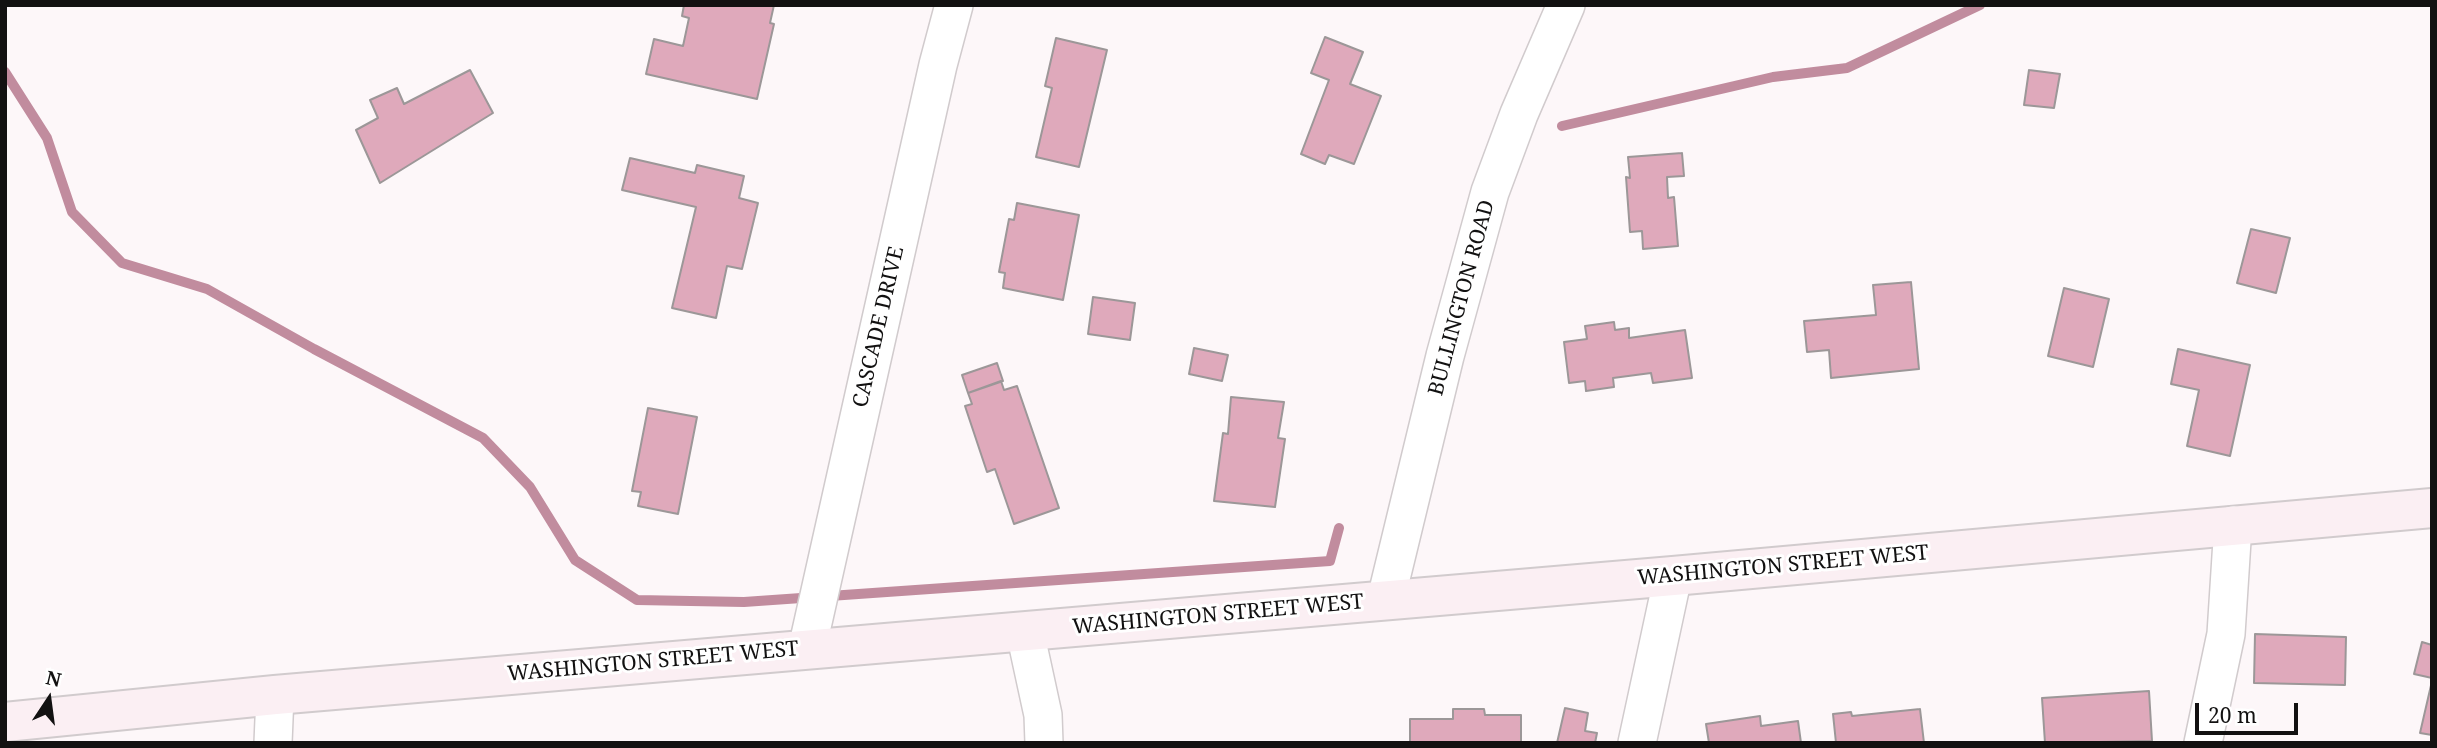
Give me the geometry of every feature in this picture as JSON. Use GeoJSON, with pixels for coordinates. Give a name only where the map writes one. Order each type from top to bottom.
{"type":"FeatureCollection","features":[{"type":"Feature","properties":{"kind":"street","name":"CASCADE DRIVE"},"geometry":{"type":"LineString","coordinates":[[807,649],[938,65],[954,5]]}},
{"type":"Feature","properties":{"kind":"street","name":"BULLINGTON ROAD"},"geometry":{"type":"LineString","coordinates":[[1386,599],[1445,356],[1490,192],[1519,114],[1566,5]]}},
{"type":"Feature","properties":{"kind":"street","name":"WASHINGTON STREET WEST"},"geometry":{"type":"LineString","coordinates":[[5,722],[275,695],[1673,576],[2432,508]]}},
{"type":"Feature","properties":{"kind":"street"},"geometry":{"type":"LineString","coordinates":[[2203,743],[2225,634],[2233,525]]}},
{"type":"Feature","properties":{"kind":"street"},"geometry":{"type":"LineString","coordinates":[[1637,743],[1673,576]]}},
{"type":"Feature","properties":{"kind":"street"},"geometry":{"type":"LineString","coordinates":[[1025,632],[1043,715],[1044,743]]}},
{"type":"Feature","properties":{"kind":"street"},"geometry":{"type":"LineString","coordinates":[[273,743],[275,695]]}},
{"type":"Feature","properties":{"kind":"building"},"geometry":{"type":"Polygon","coordinates":[[[684,5],[774,5],[770,23],[774,24],[757,99],[646,74],[654,39],[683,46],[689,18],[682,16],[684,5]]]}},
{"type":"Feature","properties":{"kind":"building"},"geometry":{"type":"Polygon","coordinates":[[[1325,37],[1363,52],[1350,84],[1381,96],[1354,164],[1329,155],[1325,164],[1301,154],[1329,80],[1311,73],[1325,37]]]}},
{"type":"Feature","properties":{"kind":"building"},"geometry":{"type":"Polygon","coordinates":[[[1056,38],[1107,50],[1079,167],[1036,157],[1052,88],[1045,86],[1056,38]]]}},
{"type":"Feature","properties":{"kind":"building"},"geometry":{"type":"Polygon","coordinates":[[[470,70],[493,113],[380,183],[356,130],[378,118],[370,100],[397,88],[404,104],[470,70]]]}},
{"type":"Feature","properties":{"kind":"building"},"geometry":{"type":"Polygon","coordinates":[[[2029,70],[2060,74],[2054,108],[2024,105],[2029,70]]]}},
{"type":"Feature","properties":{"kind":"building"},"geometry":{"type":"Polygon","coordinates":[[[1682,153],[1684,176],[1667,177],[1668,198],[1674,197],[1678,246],[1643,249],[1642,231],[1630,232],[1626,177],[1630,178],[1628,157],[1682,153]]]}},
{"type":"Feature","properties":{"kind":"building"},"geometry":{"type":"Polygon","coordinates":[[[630,158],[695,173],[697,165],[744,176],[739,198],[758,203],[742,269],[727,266],[716,318],[672,308],[696,207],[622,190],[630,158]]]}},
{"type":"Feature","properties":{"kind":"building"},"geometry":{"type":"Polygon","coordinates":[[[1017,203],[1079,215],[1063,300],[1003,288],[1005,273],[999,272],[1009,219],[1014,220],[1017,203]]]}},
{"type":"Feature","properties":{"kind":"building"},"geometry":{"type":"Polygon","coordinates":[[[2251,229],[2290,238],[2276,293],[2237,283],[2251,229]]]}},
{"type":"Feature","properties":{"kind":"building"},"geometry":{"type":"Polygon","coordinates":[[[1911,282],[1919,369],[1831,378],[1829,350],[1807,352],[1804,321],[1876,315],[1873,285],[1911,282]]]}},
{"type":"Feature","properties":{"kind":"building"},"geometry":{"type":"Polygon","coordinates":[[[2064,288],[2109,299],[2093,367],[2048,356],[2064,288]]]}},
{"type":"Feature","properties":{"kind":"building"},"geometry":{"type":"Polygon","coordinates":[[[1093,297],[1135,303],[1130,340],[1088,334],[1093,297]]]}},
{"type":"Feature","properties":{"kind":"building"},"geometry":{"type":"Polygon","coordinates":[[[1614,322],[1615,330],[1629,328],[1629,338],[1685,330],[1692,378],[1653,383],[1651,373],[1613,378],[1614,387],[1586,391],[1585,381],[1569,383],[1564,342],[1587,339],[1585,326],[1614,322]]]}},
{"type":"Feature","properties":{"kind":"building"},"geometry":{"type":"Polygon","coordinates":[[[1194,348],[1228,355],[1222,381],[1189,374],[1194,348]]]}},
{"type":"Feature","properties":{"kind":"building"},"geometry":{"type":"Polygon","coordinates":[[[2178,349],[2250,365],[2230,456],[2187,446],[2199,390],[2171,384],[2178,349]]]}},
{"type":"Feature","properties":{"kind":"building"},"geometry":{"type":"Polygon","coordinates":[[[997,363],[1003,381],[968,393],[962,375],[997,363]]]}},
{"type":"Feature","properties":{"kind":"building"},"geometry":{"type":"Polygon","coordinates":[[[1001,381],[1004,390],[1017,386],[1059,508],[1014,524],[995,469],[987,472],[965,406],[972,404],[968,393],[1001,381]]]}},
{"type":"Feature","properties":{"kind":"building"},"geometry":{"type":"Polygon","coordinates":[[[1231,397],[1284,402],[1278,438],[1285,439],[1275,507],[1214,501],[1223,433],[1228,434],[1231,397]]]}},
{"type":"Feature","properties":{"kind":"building"},"geometry":{"type":"Polygon","coordinates":[[[648,408],[697,417],[678,514],[638,506],[641,492],[632,491],[648,408]]]}},
{"type":"Feature","properties":{"kind":"building"},"geometry":{"type":"Polygon","coordinates":[[[2255,634],[2346,637],[2345,685],[2254,683],[2255,634]]]}},
{"type":"Feature","properties":{"kind":"building"},"geometry":{"type":"Polygon","coordinates":[[[2422,642],[2432,645],[2432,678],[2414,674],[2422,642]]]}},
{"type":"Feature","properties":{"kind":"building"},"geometry":{"type":"Polygon","coordinates":[[[2432,681],[2432,735],[2420,733],[2432,681]]]}},
{"type":"Feature","properties":{"kind":"building"},"geometry":{"type":"Polygon","coordinates":[[[2149,691],[2152,741],[2045,743],[2042,698],[2149,691]]]}},
{"type":"Feature","properties":{"kind":"building"},"geometry":{"type":"Polygon","coordinates":[[[1565,708],[1588,713],[1585,731],[1597,733],[1595,743],[1557,743],[1565,708]]]}},
{"type":"Feature","properties":{"kind":"building"},"geometry":{"type":"Polygon","coordinates":[[[1453,709],[1484,709],[1485,715],[1521,715],[1521,743],[1410,743],[1410,719],[1453,719],[1453,709]]]}},
{"type":"Feature","properties":{"kind":"building"},"geometry":{"type":"Polygon","coordinates":[[[1920,709],[1924,743],[1836,743],[1833,714],[1851,712],[1852,716],[1920,709]]]}},
{"type":"Feature","properties":{"kind":"building"},"geometry":{"type":"Polygon","coordinates":[[[1760,716],[1761,726],[1798,721],[1801,743],[1709,743],[1706,724],[1760,716]]]}},
{"type":"Feature","properties":{"kind":"waterway"},"geometry":{"type":"LineString","coordinates":[[1562,126],[1773,77],[1847,68],[1980,5]]}},
{"type":"Feature","properties":{"kind":"waterway"},"geometry":{"type":"LineString","coordinates":[[5,72],[47,138],[72,212],[122,263],[207,289],[483,438],[530,487],[575,560],[637,600],[744,602],[1330,561],[1339,528]]}}]}
